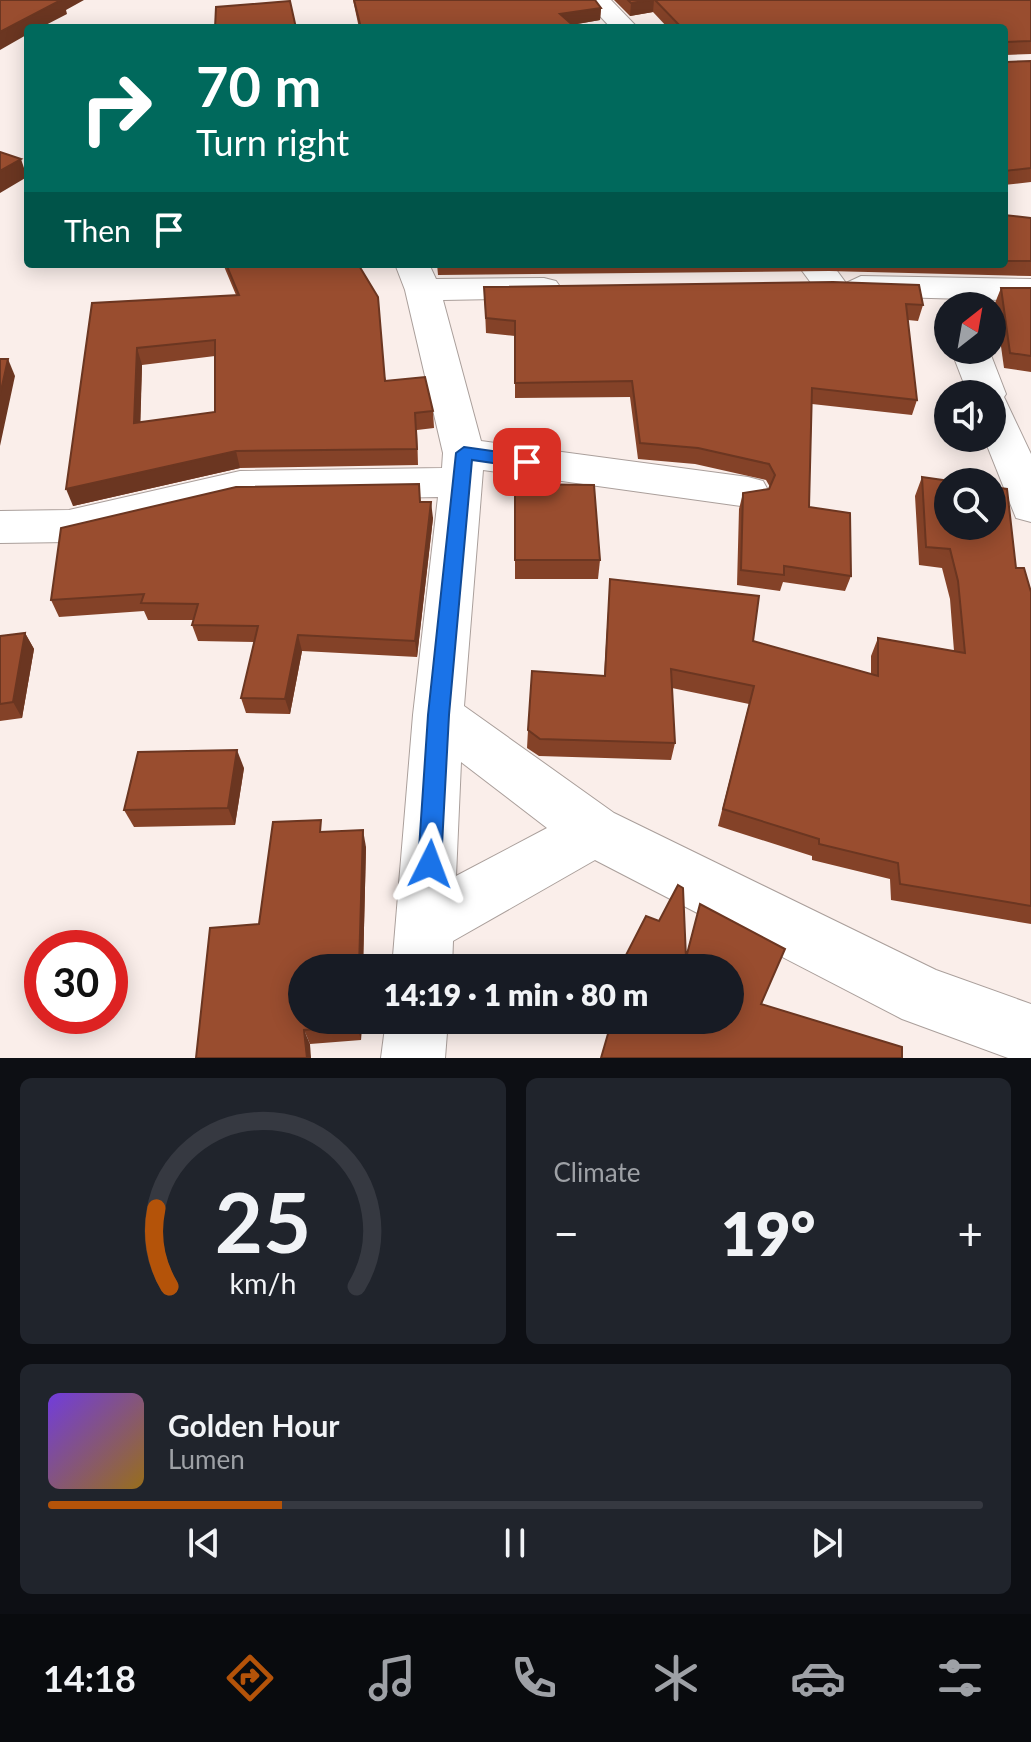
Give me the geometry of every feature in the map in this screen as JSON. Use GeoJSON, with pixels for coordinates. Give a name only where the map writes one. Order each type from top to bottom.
{"type":"FeatureCollection","features":[{"type":"Feature","properties":{"kind":"street"},"geometry":{"type":"LineString","coordinates":[[597,0],[621,24]]}},
{"type":"Feature","properties":{"kind":"street"},"geometry":{"type":"LineString","coordinates":[[782,285],[822,274],[934,295]]}},
{"type":"Feature","properties":{"kind":"street"},"geometry":{"type":"LineString","coordinates":[[424,946],[438,715],[463,467],[417,277],[579,287]]}},
{"type":"Feature","properties":{"kind":"street"},"geometry":{"type":"LineString","coordinates":[[1006,292],[1031,290]]}},
{"type":"Feature","properties":{"kind":"street"},"geometry":{"type":"LineString","coordinates":[[1006,443],[1031,507]]}},
{"type":"Feature","properties":{"kind":"street"},"geometry":{"type":"LineString","coordinates":[[0,527],[69,526],[240,486],[463,467],[748,492]]}},
{"type":"Feature","properties":{"kind":"street"},"geometry":{"type":"LineString","coordinates":[[438,715],[594,831],[924,997],[1031,1035]]}},
{"type":"Feature","properties":{"kind":"street"},"geometry":{"type":"LineString","coordinates":[[424,946],[594,831]]}},
{"type":"Feature","properties":{"kind":"street"},"geometry":{"type":"LineString","coordinates":[[413,1058],[416,1034]]}},
{"type":"Feature","properties":{"kind":"building"},"geometry":{"type":"Polygon","coordinates":[[[0,0],[61,0],[0,32],[0,0]]]}},
{"type":"Feature","properties":{"kind":"building"},"geometry":{"type":"Polygon","coordinates":[[[354,0],[595,0],[601,8],[560,14],[571,24],[360,24],[354,0]]]}},
{"type":"Feature","properties":{"kind":"building"},"geometry":{"type":"Polygon","coordinates":[[[655,0],[1031,0],[1031,41],[1008,42],[1008,24],[678,24],[655,0]]]}},
{"type":"Feature","properties":{"kind":"building"},"geometry":{"type":"Polygon","coordinates":[[[290,1],[295,24],[215,24],[216,7],[290,1]]]}},
{"type":"Feature","properties":{"kind":"building"},"geometry":{"type":"Polygon","coordinates":[[[1031,61],[1031,168],[1008,171],[1008,62],[1031,61]]]}},
{"type":"Feature","properties":{"kind":"building"},"geometry":{"type":"Polygon","coordinates":[[[0,152],[21,159],[0,171],[0,152]]]}},
{"type":"Feature","properties":{"kind":"building"},"geometry":{"type":"Polygon","coordinates":[[[1008,215],[1031,218],[1031,261],[1008,261],[1008,215]]]}},
{"type":"Feature","properties":{"kind":"building"},"geometry":{"type":"Polygon","coordinates":[[[228,268],[360,268],[378,297],[385,381],[425,377],[433,411],[415,413],[417,449],[236,451],[66,489],[92,303],[239,295],[228,268]],[[215,340],[137,348],[134,423],[215,412],[215,340]]]}},
{"type":"Feature","properties":{"kind":"building"},"geometry":{"type":"Polygon","coordinates":[[[833,282],[919,285],[923,305],[906,304],[917,400],[812,388],[809,507],[850,513],[851,576],[784,566],[784,575],[741,570],[743,493],[769,489],[775,475],[769,464],[698,448],[640,443],[632,381],[515,383],[515,321],[486,318],[484,287],[833,282]]]}},
{"type":"Feature","properties":{"kind":"building"},"geometry":{"type":"Polygon","coordinates":[[[1001,288],[1031,288],[1031,356],[1010,353],[1006,292],[1002,292],[1001,288]]]}},
{"type":"Feature","properties":{"kind":"building"},"geometry":{"type":"Polygon","coordinates":[[[0,359],[8,359],[0,395],[0,359]]]}},
{"type":"Feature","properties":{"kind":"building"},"geometry":{"type":"Polygon","coordinates":[[[922,477],[934,479],[934,540],[1006,540],[1007,489],[1016,568],[1024,568],[1031,592],[1031,906],[900,884],[898,863],[819,844],[819,839],[723,809],[754,686],[671,669],[675,743],[540,739],[528,730],[532,671],[605,676],[610,579],[759,596],[753,641],[878,676],[878,638],[965,653],[958,581],[950,549],[926,547],[922,477]]]}},
{"type":"Feature","properties":{"kind":"building"},"geometry":{"type":"Polygon","coordinates":[[[419,484],[420,502],[431,502],[415,641],[298,635],[285,699],[241,698],[258,626],[192,625],[198,604],[141,603],[144,594],[51,600],[61,528],[236,487],[419,484]]]}},
{"type":"Feature","properties":{"kind":"building"},"geometry":{"type":"Polygon","coordinates":[[[515,484],[594,485],[600,560],[515,560],[515,484]]]}},
{"type":"Feature","properties":{"kind":"building"},"geometry":{"type":"Polygon","coordinates":[[[25,633],[13,702],[0,704],[0,636],[25,633]]]}},
{"type":"Feature","properties":{"kind":"building"},"geometry":{"type":"Polygon","coordinates":[[[237,750],[228,808],[124,810],[138,752],[237,750]]]}},
{"type":"Feature","properties":{"kind":"building"},"geometry":{"type":"Polygon","coordinates":[[[321,820],[320,832],[363,830],[359,954],[288,954],[288,1034],[304,1034],[307,1058],[196,1058],[210,928],[259,924],[273,822],[321,820]]]}},
{"type":"Feature","properties":{"kind":"building"},"geometry":{"type":"Polygon","coordinates":[[[678,885],[683,888],[686,954],[627,954],[646,916],[659,921],[678,885]]]}},
{"type":"Feature","properties":{"kind":"building"},"geometry":{"type":"Polygon","coordinates":[[[700,904],[785,949],[761,1004],[902,1047],[902,1058],[601,1058],[608,1034],[744,1034],[744,954],[687,954],[700,904]]]}},
{"type":"Feature","properties":{"kind":"route"},"geometry":{"type":"LineString","coordinates":[[430,864],[438,715],[464,453],[527,462]]}}]}
